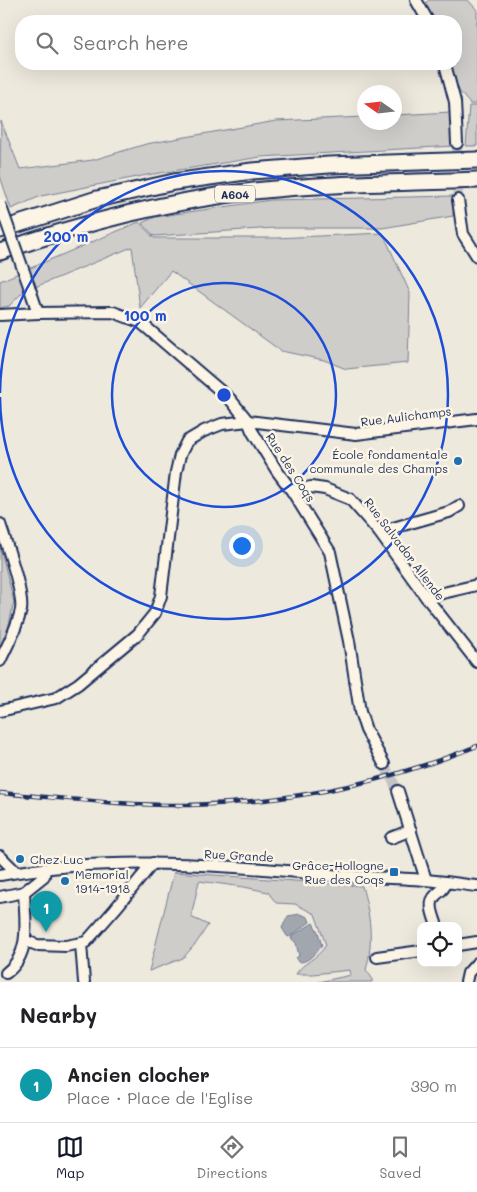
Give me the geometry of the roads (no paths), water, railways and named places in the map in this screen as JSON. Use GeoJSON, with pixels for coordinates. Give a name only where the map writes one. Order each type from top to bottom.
{"type":"FeatureCollection","features":[{"type":"Feature","properties":{"kind":"highway","name":"A604"},"geometry":{"type":"LineString","coordinates":[[0,230],[97,200],[184,181],[252,171],[329,165],[477,160]]}},
{"type":"Feature","properties":{"kind":"highway","name":"A604"},"geometry":{"type":"LineString","coordinates":[[0,252],[102,219],[176,203],[254,191],[330,185],[477,180]]}},
{"type":"Feature","properties":{"kind":"street"},"geometry":{"type":"LineString","coordinates":[[416,0],[425,15]]}},
{"type":"Feature","properties":{"kind":"street"},"geometry":{"type":"LineString","coordinates":[[447,70],[455,102],[457,143]]}},
{"type":"Feature","properties":{"kind":"street"},"geometry":{"type":"LineString","coordinates":[[458,200],[463,234],[477,256]]}},
{"type":"Feature","properties":{"kind":"street"},"geometry":{"type":"LineString","coordinates":[[0,204],[38,312]]}},
{"type":"Feature","properties":{"kind":"street","name":"Rue des Coqs"},"geometry":{"type":"LineString","coordinates":[[0,315],[38,312],[113,312],[140,322],[230,400],[248,421],[252,431],[277,471],[292,491],[330,552],[349,641],[360,712],[366,730],[384,764]]}},
{"type":"Feature","properties":{"kind":"street","name":"Rue Aulichamps"},"geometry":{"type":"LineString","coordinates":[[0,711],[56,698],[78,684],[138,634],[155,613],[161,596],[176,472],[180,455],[187,441],[204,431],[222,424],[248,421],[356,434],[477,420]]}},
{"type":"Feature","properties":{"kind":"street","name":"Rue Salvador Allende"},"geometry":{"type":"LineString","coordinates":[[292,491],[311,487],[325,489],[350,499],[380,532],[426,597],[477,662]]}},
{"type":"Feature","properties":{"kind":"street"},"geometry":{"type":"LineString","coordinates":[[380,532],[449,512],[459,506]]}},
{"type":"Feature","properties":{"kind":"street"},"geometry":{"type":"LineString","coordinates":[[0,524],[21,596],[21,609],[16,628],[0,661]]}},
{"type":"Feature","properties":{"kind":"street"},"geometry":{"type":"LineString","coordinates":[[426,597],[477,585]]}},
{"type":"Feature","properties":{"kind":"street"},"geometry":{"type":"LineString","coordinates":[[398,791],[426,880]]}},
{"type":"Feature","properties":{"kind":"street"},"geometry":{"type":"LineString","coordinates":[[390,838],[411,830]]}},
{"type":"Feature","properties":{"kind":"street"},"geometry":{"type":"LineString","coordinates":[[0,856],[16,872]]}},
{"type":"Feature","properties":{"kind":"street"},"geometry":{"type":"LineString","coordinates":[[26,941],[37,945],[66,946],[86,942],[153,864]]}},
{"type":"Feature","properties":{"kind":"street","name":"Rue Grande"},"geometry":{"type":"LineString","coordinates":[[0,875],[100,865],[153,864],[196,865],[426,880],[477,886]]}},
{"type":"Feature","properties":{"kind":"street"},"geometry":{"type":"LineString","coordinates":[[0,897],[24,892],[44,876],[45,869]]}},
{"type":"Feature","properties":{"kind":"street"},"geometry":{"type":"LineString","coordinates":[[436,922],[431,904],[432,899],[445,888],[446,883]]}},
{"type":"Feature","properties":{"kind":"street"},"geometry":{"type":"LineString","coordinates":[[6,973],[14,968],[26,941],[24,892]]}},
{"type":"Feature","properties":{"kind":"street"},"geometry":{"type":"LineString","coordinates":[[462,944],[477,942]]}},
{"type":"Feature","properties":{"kind":"street"},"geometry":{"type":"LineString","coordinates":[[81,944],[84,982]]}},
{"type":"Feature","properties":{"kind":"street"},"geometry":{"type":"LineString","coordinates":[[377,957],[417,952]]}},
{"type":"Feature","properties":{"kind":"street"},"geometry":{"type":"LineString","coordinates":[[465,980],[477,963]]}},
{"type":"Feature","properties":{"kind":"tunnel"},"geometry":{"type":"LineString","coordinates":[[457,143],[458,200]]}},
{"type":"Feature","properties":{"kind":"tunnel"},"geometry":{"type":"LineString","coordinates":[[384,764],[398,791]]}},
{"type":"Feature","properties":{"kind":"railway"},"geometry":{"type":"LineString","coordinates":[[0,793],[165,805],[263,800],[336,789],[372,780],[407,771],[477,746]]}},
{"type":"Feature","properties":{"kind":"place","name":"École fondamentale communale des Champs"},"geometry":{"type":"Point","coordinates":[458,461]}},
{"type":"Feature","properties":{"kind":"place","name":"Chez Luc"},"geometry":{"type":"Point","coordinates":[20,859]}},
{"type":"Feature","properties":{"kind":"place","name":"Grâce-Hollogne Rue des Coqs"},"geometry":{"type":"Point","coordinates":[394,872]}},
{"type":"Feature","properties":{"kind":"place","name":"Memorial 1914-1918"},"geometry":{"type":"Point","coordinates":[65,881]}},
{"type":"Feature","properties":{"kind":"place","name":"Ancien clocher"},"geometry":{"type":"Point","coordinates":[46,932]}}]}
